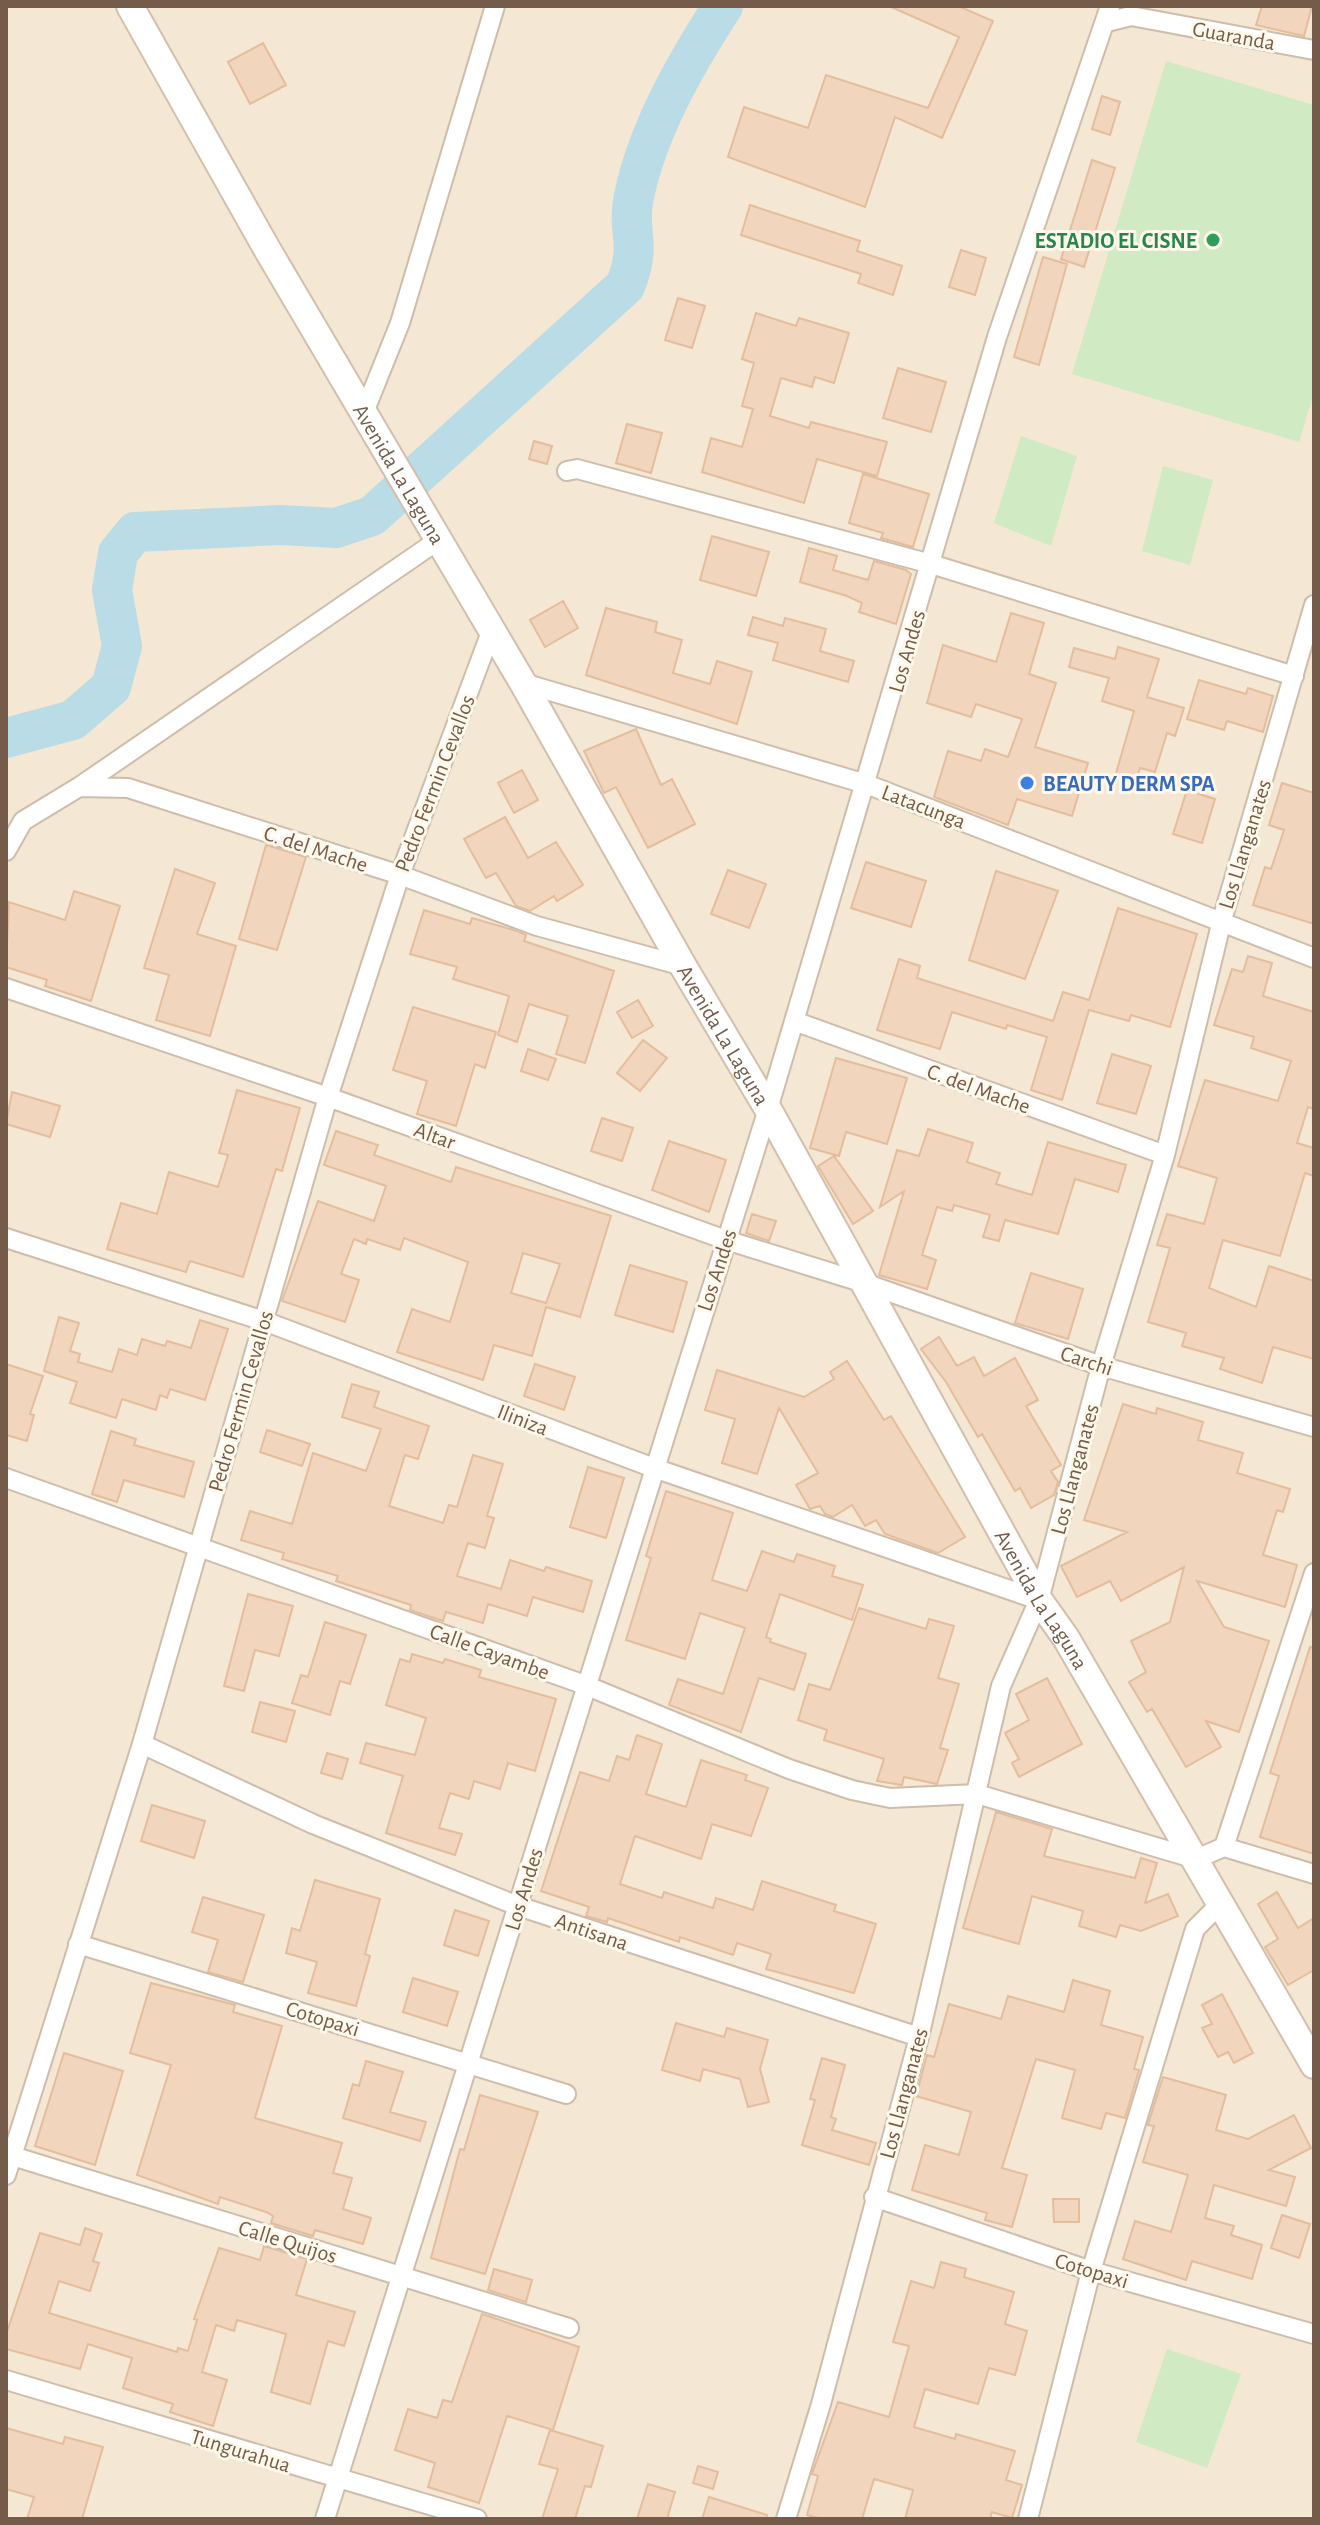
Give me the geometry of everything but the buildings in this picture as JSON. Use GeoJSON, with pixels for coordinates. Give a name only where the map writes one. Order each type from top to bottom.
{"type":"FeatureCollection","features":[{"type":"Feature","properties":{"kind":"street","name":"Avenida La Laguna"},"geometry":{"type":"LineString","coordinates":[[130,6],[363,415],[523,683],[768,1109],[1039,1600],[1196,1859],[1314,2065]]}},
{"type":"Feature","properties":{"kind":"street"},"geometry":{"type":"LineString","coordinates":[[363,415],[400,323],[495,6]]}},
{"type":"Feature","properties":{"kind":"street","name":"Guaranda"},"geometry":{"type":"LineString","coordinates":[[1108,14],[1314,50]]}},
{"type":"Feature","properties":{"kind":"street","name":"Los Andes"},"geometry":{"type":"LineString","coordinates":[[325,2519],[768,1109],[1001,324],[1108,14]]}},
{"type":"Feature","properties":{"kind":"street"},"geometry":{"type":"LineString","coordinates":[[567,471],[577,469],[931,564],[1294,676]]}},
{"type":"Feature","properties":{"kind":"street"},"geometry":{"type":"LineString","coordinates":[[6,851],[23,821],[79,787],[437,541]]}},
{"type":"Feature","properties":{"kind":"street","name":"Los Llanganates"},"geometry":{"type":"LineString","coordinates":[[786,2519],[821,2404],[919,2037],[1001,1686],[1039,1600],[1101,1366],[1165,1155],[1222,920],[1314,605]]}},
{"type":"Feature","properties":{"kind":"street","name":"Pedro Fermin Cevallos"},"geometry":{"type":"LineString","coordinates":[[6,2175],[9,2155],[142,1744],[328,1097],[400,875],[491,632]]}},
{"type":"Feature","properties":{"kind":"street","name":"Latacunga"},"geometry":{"type":"LineString","coordinates":[[523,683],[866,784],[1314,958]]}},
{"type":"Feature","properties":{"kind":"street","name":"C. del Mache"},"geometry":{"type":"LineString","coordinates":[[79,787],[128,788],[400,875],[537,926],[683,966]]}},
{"type":"Feature","properties":{"kind":"street","name":"Altar"},"geometry":{"type":"LineString","coordinates":[[6,988],[328,1097],[726,1240],[864,1283]]}},
{"type":"Feature","properties":{"kind":"street","name":"C. del Mache"},"geometry":{"type":"LineString","coordinates":[[794,1021],[1165,1155]]}},
{"type":"Feature","properties":{"kind":"street","name":"Iliniza"},"geometry":{"type":"LineString","coordinates":[[6,1238],[264,1321],[654,1468],[1039,1600]]}},
{"type":"Feature","properties":{"kind":"street","name":"Carchi"},"geometry":{"type":"LineString","coordinates":[[864,1283],[1101,1366],[1314,1427]]}},
{"type":"Feature","properties":{"kind":"street","name":"Calle Cayambe"},"geometry":{"type":"LineString","coordinates":[[6,1478],[585,1685],[789,1769],[852,1790],[890,1798],[977,1794],[1196,1859]]}},
{"type":"Feature","properties":{"kind":"street"},"geometry":{"type":"LineString","coordinates":[[1224,1847],[1314,1573]]}},
{"type":"Feature","properties":{"kind":"street","name":"Antisana"},"geometry":{"type":"LineString","coordinates":[[142,1744],[313,1824],[518,1906],[919,2037]]}},
{"type":"Feature","properties":{"kind":"street"},"geometry":{"type":"LineString","coordinates":[[1196,1859],[1224,1847],[1314,1874]]}},
{"type":"Feature","properties":{"kind":"street"},"geometry":{"type":"LineString","coordinates":[[1028,2519],[1091,2271],[1195,1929],[1220,1904]]}},
{"type":"Feature","properties":{"kind":"street","name":"Cotopaxi"},"geometry":{"type":"LineString","coordinates":[[78,1944],[468,2061],[566,2094]]}},
{"type":"Feature","properties":{"kind":"street","name":"Calle Quijos"},"geometry":{"type":"LineString","coordinates":[[9,2155],[569,2328]]}},
{"type":"Feature","properties":{"kind":"street","name":"Cotopaxi"},"geometry":{"type":"LineString","coordinates":[[874,2197],[1091,2271],[1314,2334]]}},
{"type":"Feature","properties":{"kind":"street","name":"Tungurahua"},"geometry":{"type":"LineString","coordinates":[[6,2380],[477,2519]]}},
{"type":"Feature","properties":{"kind":"shaded area"},"geometry":{"type":"Polygon","coordinates":[[[6,6],[1314,6],[1314,2519],[6,2519],[6,6]]]}},
{"type":"Feature","properties":{"kind":"green space","name":"ESTADIO EL CISNE"},"geometry":{"type":"Polygon","coordinates":[[[1166,61],[1314,105],[1314,392],[1299,442],[1072,374],[1166,61]]]}},
{"type":"Feature","properties":{"kind":"green space"},"geometry":{"type":"Polygon","coordinates":[[[1021,436],[1077,456],[1051,546],[994,523],[1021,436]]]}},
{"type":"Feature","properties":{"kind":"green space"},"geometry":{"type":"Polygon","coordinates":[[[1163,466],[1213,480],[1190,565],[1142,551],[1163,466]]]}},
{"type":"Feature","properties":{"kind":"green space"},"geometry":{"type":"Polygon","coordinates":[[[1167,2349],[1241,2374],[1207,2468],[1136,2442],[1167,2349]]]}},
{"type":"Feature","properties":{"kind":"waterway"},"geometry":{"type":"LineString","coordinates":[[6,738],[73,720],[111,687],[122,646],[112,590],[118,553],[135,532],[280,525],[336,528],[372,516],[625,286],[633,259],[632,208],[640,171],[659,121],[682,74],[723,6]]}},
{"type":"Feature","properties":{"kind":"place","name":"ESTADIO EL CISNE"},"geometry":{"type":"Point","coordinates":[1213,240]}},
{"type":"Feature","properties":{"kind":"place","name":"BEAUTY DERM SPA"},"geometry":{"type":"Point","coordinates":[1027,783]}}]}
